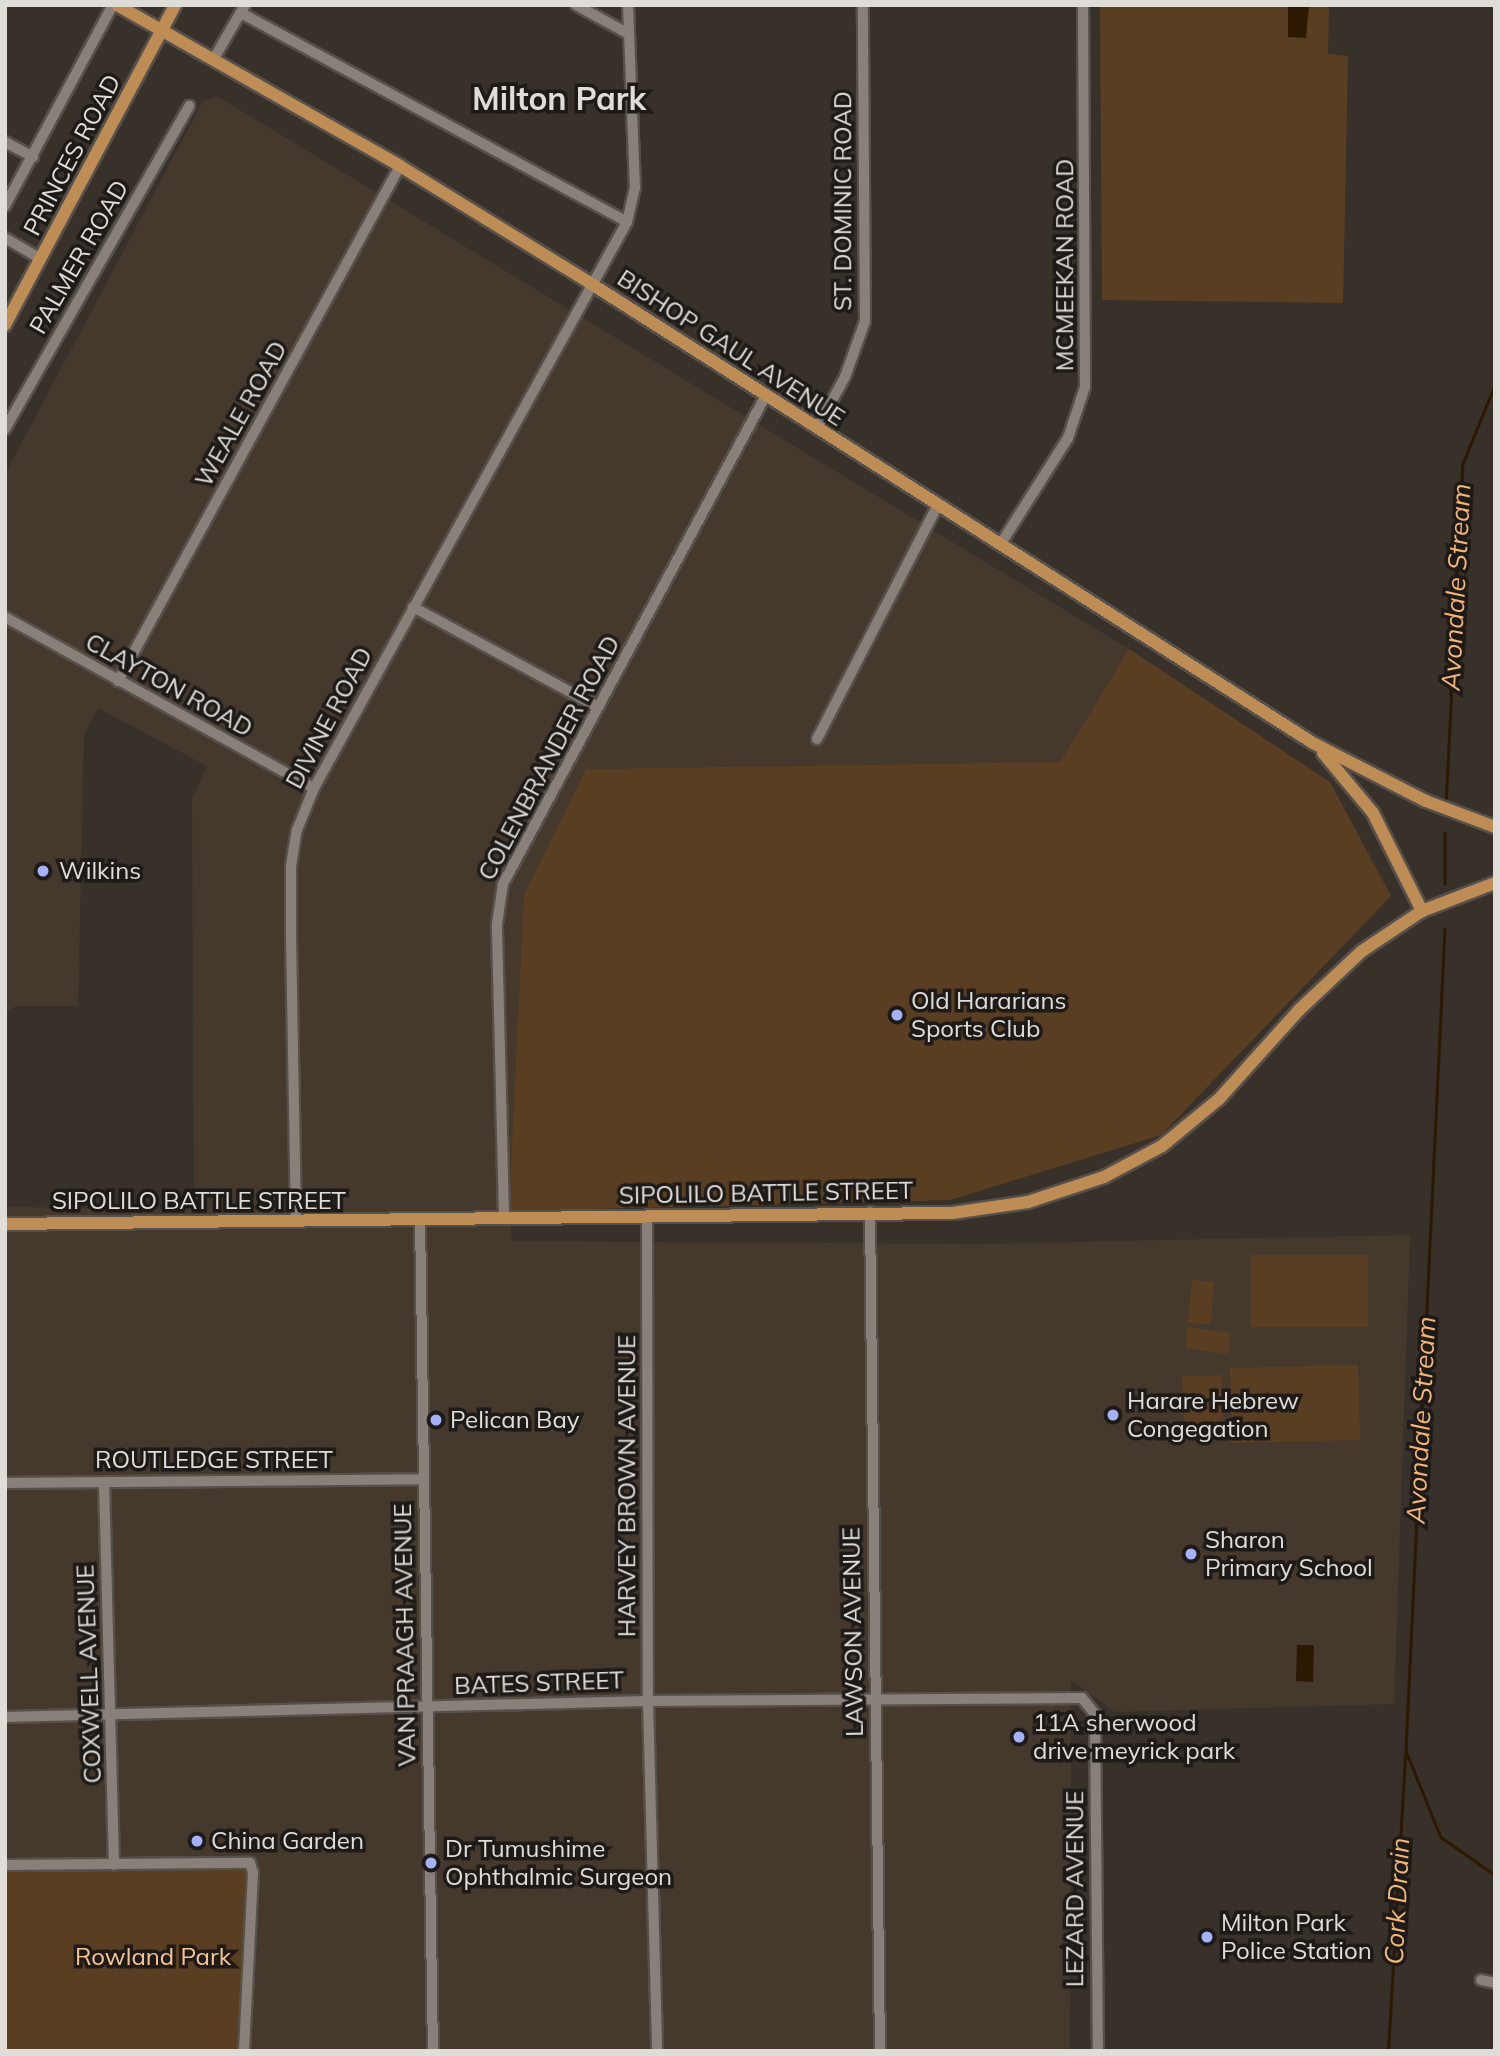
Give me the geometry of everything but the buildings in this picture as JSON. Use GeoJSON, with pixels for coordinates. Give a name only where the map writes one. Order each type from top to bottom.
{"type":"FeatureCollection","features":[{"type":"Feature","properties":{"kind":"main road","name":"BISHOP GAUL AVENUE"},"geometry":{"type":"LineString","coordinates":[[115,5],[400,166],[590,283],[1313,743]]}},
{"type":"Feature","properties":{"kind":"main road","name":"PRINCES ROAD"},"geometry":{"type":"LineString","coordinates":[[5,325],[175,5]]}},
{"type":"Feature","properties":{"kind":"main road"},"geometry":{"type":"LineString","coordinates":[[1313,743],[1426,801],[1495,827]]}},
{"type":"Feature","properties":{"kind":"main road"},"geometry":{"type":"LineString","coordinates":[[1313,743],[1345,775],[1373,813],[1422,911],[1495,883]]}},
{"type":"Feature","properties":{"kind":"main road","name":"SIPOLILO BATTLE STREET"},"geometry":{"type":"LineString","coordinates":[[5,1224],[296,1222],[504,1216],[952,1213],[1001,1208],[1067,1189],[1132,1163],[1181,1132],[1219,1100],[1342,967],[1422,911]]}},
{"type":"Feature","properties":{"kind":"street"},"geometry":{"type":"LineString","coordinates":[[5,206],[115,5]]}},
{"type":"Feature","properties":{"kind":"street"},"geometry":{"type":"LineString","coordinates":[[576,5],[629,34]]}},
{"type":"Feature","properties":{"kind":"street","name":"DIVINE ROAD"},"geometry":{"type":"LineString","coordinates":[[296,1222],[291,866],[297,830],[314,788],[626,222],[635,188],[628,5]]}},
{"type":"Feature","properties":{"kind":"street","name":"ST. DOMINIC ROAD"},"geometry":{"type":"LineString","coordinates":[[817,428],[854,358],[865,321],[863,5]]}},
{"type":"Feature","properties":{"kind":"street","name":"MCMEEKAN ROAD"},"geometry":{"type":"LineString","coordinates":[[1000,545],[1068,438],[1085,387],[1083,5]]}},
{"type":"Feature","properties":{"kind":"street"},"geometry":{"type":"LineString","coordinates":[[213,60],[243,9],[626,222]]}},
{"type":"Feature","properties":{"kind":"street","name":"PALMER ROAD"},"geometry":{"type":"LineString","coordinates":[[5,429],[189,106]]}},
{"type":"Feature","properties":{"kind":"street"},"geometry":{"type":"LineString","coordinates":[[5,142],[33,157]]}},
{"type":"Feature","properties":{"kind":"street","name":"WEALE ROAD"},"geometry":{"type":"LineString","coordinates":[[118,681],[400,166]]}},
{"type":"Feature","properties":{"kind":"street"},"geometry":{"type":"LineString","coordinates":[[5,238],[41,259]]}},
{"type":"Feature","properties":{"kind":"street","name":"COLENBRANDER ROAD"},"geometry":{"type":"LineString","coordinates":[[504,1216],[498,904],[513,861],[766,395]]}},
{"type":"Feature","properties":{"kind":"street"},"geometry":{"type":"LineString","coordinates":[[817,738],[938,505]]}},
{"type":"Feature","properties":{"kind":"street"},"geometry":{"type":"LineString","coordinates":[[413,607],[598,707]]}},
{"type":"Feature","properties":{"kind":"street","name":"CLAYTON ROAD"},"geometry":{"type":"LineString","coordinates":[[5,617],[314,788]]}},
{"type":"Feature","properties":{"kind":"street","name":"LAWSON AVENUE"},"geometry":{"type":"LineString","coordinates":[[870,1212],[880,2051]]}},
{"type":"Feature","properties":{"kind":"street","name":"HARVEY BROWN AVENUE"},"geometry":{"type":"LineString","coordinates":[[647,1216],[648,1701],[657,2051]]}},
{"type":"Feature","properties":{"kind":"street","name":"VAN PRAAGH AVENUE"},"geometry":{"type":"LineString","coordinates":[[420,1218],[433,2051]]}},
{"type":"Feature","properties":{"kind":"street","name":"ROUTLEDGE STREET"},"geometry":{"type":"LineString","coordinates":[[5,1483],[424,1479]]}},
{"type":"Feature","properties":{"kind":"street","name":"COXWELL AVENUE"},"geometry":{"type":"LineString","coordinates":[[104,1482],[113,1716],[114,1864]]}},
{"type":"Feature","properties":{"kind":"street","name":"BATES STREET"},"geometry":{"type":"LineString","coordinates":[[5,1717],[648,1701],[1074,1696]]}},
{"type":"Feature","properties":{"kind":"street","name":"LEZARD AVENUE"},"geometry":{"type":"LineString","coordinates":[[1074,1696],[1091,1704],[1095,1714],[1098,2051]]}},
{"type":"Feature","properties":{"kind":"street"},"geometry":{"type":"LineString","coordinates":[[5,1865],[240,1860],[253,1867],[244,2051]]}},
{"type":"Feature","properties":{"kind":"street"},"geometry":{"type":"LineString","coordinates":[[1481,1980],[1495,1983]]}},
{"type":"Feature","properties":{"kind":"shaded area"},"geometry":{"type":"Polygon","coordinates":[[[1288,5],[1309,5],[1306,38],[1288,37],[1288,5]]]}},
{"type":"Feature","properties":{"kind":"shaded area"},"geometry":{"type":"Polygon","coordinates":[[[217,96],[1129,649],[1060,762],[586,769],[509,1211],[512,1241],[976,1244],[1410,1235],[1394,1704],[1115,1712],[1071,1680],[1070,2051],[5,2051],[5,1207],[194,1209],[192,799],[207,766],[98,708],[84,735],[78,1006],[16,1006],[5,1012],[5,474],[203,101],[217,96]]]}},
{"type":"Feature","properties":{"kind":"shaded area"},"geometry":{"type":"Polygon","coordinates":[[[1297,1645],[1314,1645],[1313,1682],[1296,1681],[1297,1645]]]}},
{"type":"Feature","properties":{"kind":"green space"},"geometry":{"type":"Polygon","coordinates":[[[1100,5],[1329,5],[1328,54],[1348,56],[1343,303],[1102,300],[1100,5]]]}},
{"type":"Feature","properties":{"kind":"green space","name":"Old Hararians Sports Club"},"geometry":{"type":"Polygon","coordinates":[[[1129,649],[1330,782],[1391,896],[1161,1135],[950,1200],[509,1211],[524,895],[586,769],[1060,762],[1129,649]]]}},
{"type":"Feature","properties":{"kind":"green space"},"geometry":{"type":"Polygon","coordinates":[[[1251,1255],[1368,1255],[1368,1327],[1251,1327],[1251,1255]]]}},
{"type":"Feature","properties":{"kind":"green space"},"geometry":{"type":"Polygon","coordinates":[[[1192,1280],[1214,1282],[1211,1324],[1188,1323],[1192,1280]]]}},
{"type":"Feature","properties":{"kind":"green space"},"geometry":{"type":"Polygon","coordinates":[[[1187,1327],[1231,1333],[1228,1354],[1185,1348],[1187,1327]]]}},
{"type":"Feature","properties":{"kind":"green space"},"geometry":{"type":"Polygon","coordinates":[[[1358,1365],[1360,1440],[1232,1443],[1230,1368],[1358,1365]]]}},
{"type":"Feature","properties":{"kind":"green space"},"geometry":{"type":"Polygon","coordinates":[[[1222,1375],[1224,1439],[1184,1440],[1182,1376],[1222,1375]]]}},
{"type":"Feature","properties":{"kind":"green space","name":"Rowland Park"},"geometry":{"type":"Polygon","coordinates":[[[249,1861],[245,2051],[5,2051],[5,1868],[249,1861]]]}},
{"type":"Feature","properties":{"kind":"waterway","name":"Avondale Stream"},"geometry":{"type":"LineString","coordinates":[[1446,798],[1462,465],[1495,384]]}},
{"type":"Feature","properties":{"kind":"waterway","name":"Avondale Stream"},"geometry":{"type":"LineString","coordinates":[[1445,833],[1445,884]]}},
{"type":"Feature","properties":{"kind":"waterway","name":"Avondale Stream"},"geometry":{"type":"LineString","coordinates":[[1445,929],[1406,1751],[1441,1837],[1495,1875]]}},
{"type":"Feature","properties":{"kind":"waterway","name":"Cork Drain"},"geometry":{"type":"LineString","coordinates":[[1388,2051],[1405,1754]]}},
{"type":"Feature","properties":{"kind":"place","name":"Wilkins"},"geometry":{"type":"Point","coordinates":[43,871]}},
{"type":"Feature","properties":{"kind":"place","name":"Old Hararians Sports Club"},"geometry":{"type":"Point","coordinates":[897,1015]}},
{"type":"Feature","properties":{"kind":"place","name":"Harare Hebrew Congegation"},"geometry":{"type":"Point","coordinates":[1113,1415]}},
{"type":"Feature","properties":{"kind":"place","name":"Pelican Bay"},"geometry":{"type":"Point","coordinates":[436,1420]}},
{"type":"Feature","properties":{"kind":"place","name":"Sharon Primary School"},"geometry":{"type":"Point","coordinates":[1191,1554]}},
{"type":"Feature","properties":{"kind":"place","name":"11A sherwood drive meyrick park"},"geometry":{"type":"Point","coordinates":[1019,1737]}},
{"type":"Feature","properties":{"kind":"place","name":"China Garden"},"geometry":{"type":"Point","coordinates":[197,1841]}},
{"type":"Feature","properties":{"kind":"place","name":"Dr Tumushime Ophthalmic Surgeon"},"geometry":{"type":"Point","coordinates":[431,1863]}},
{"type":"Feature","properties":{"kind":"place","name":"Milton Park Police Station"},"geometry":{"type":"Point","coordinates":[1207,1937]}},
{"type":"Feature","properties":{"kind":"district","name":"Milton Park"},"geometry":{"type":"Point","coordinates":[559,98]}}]}
